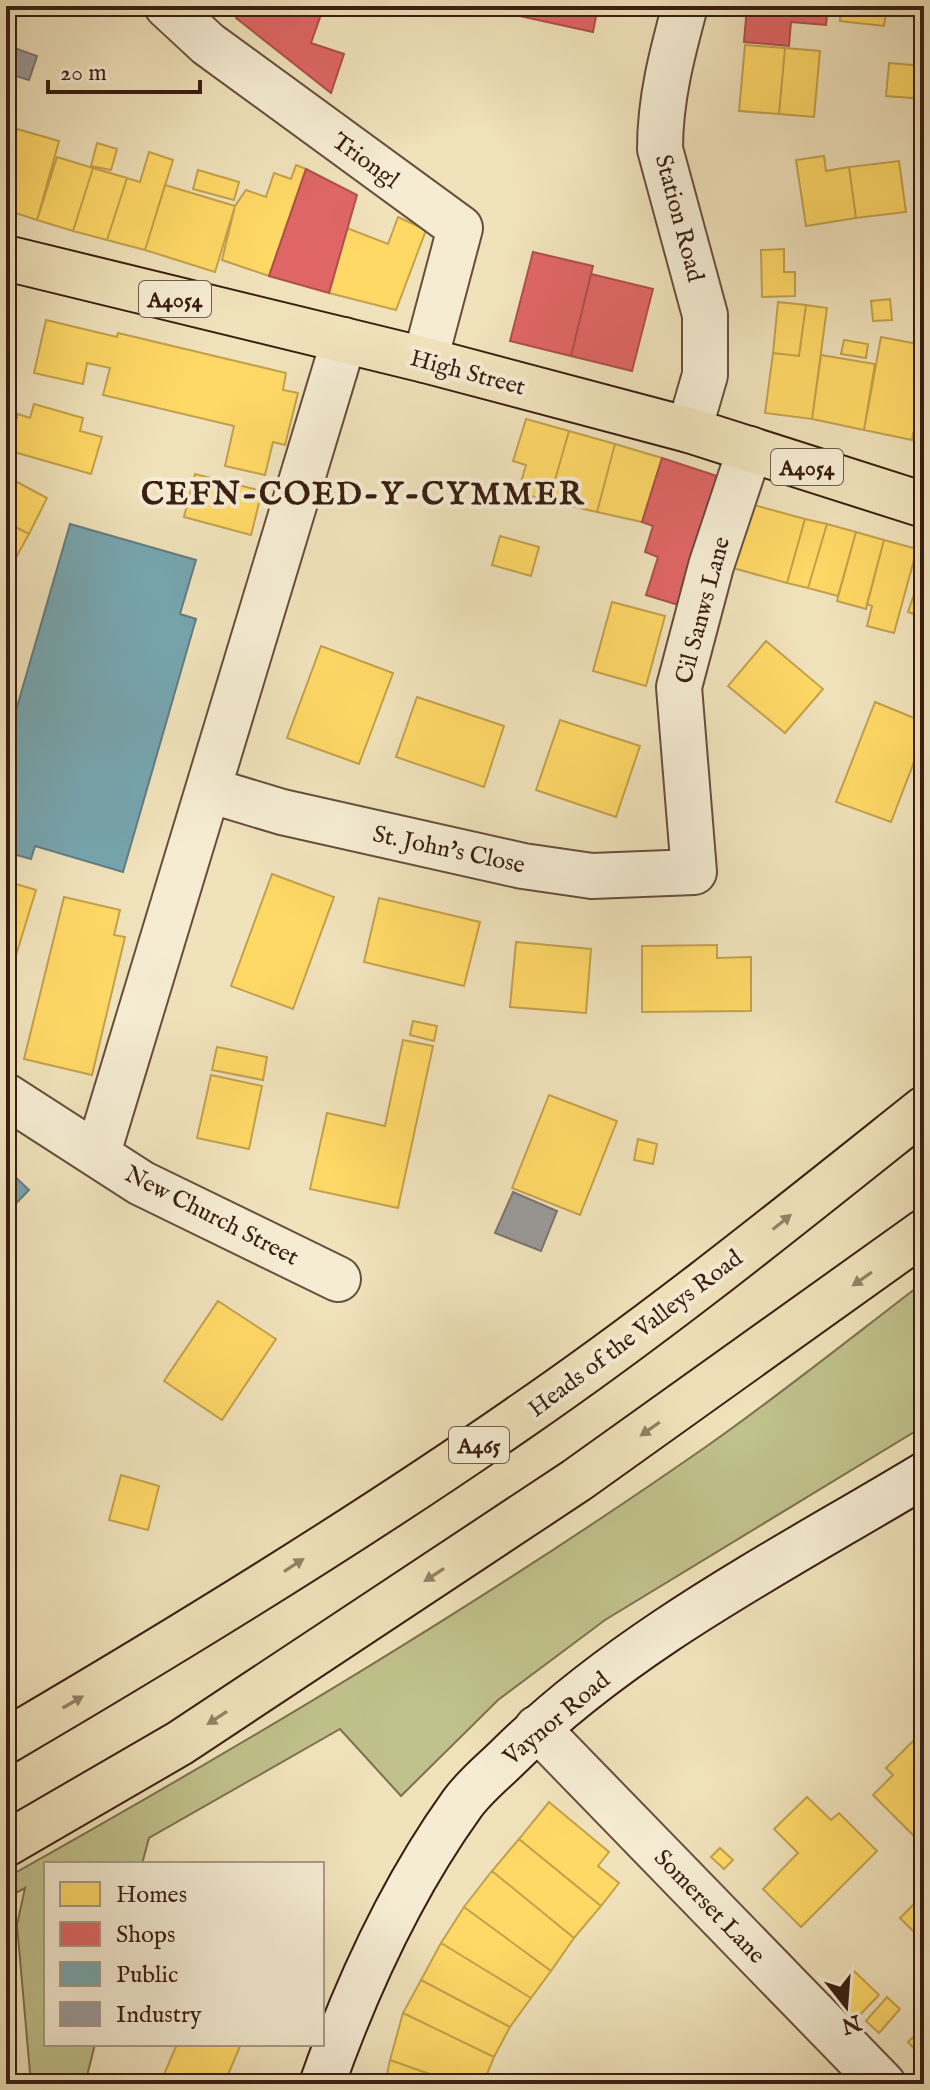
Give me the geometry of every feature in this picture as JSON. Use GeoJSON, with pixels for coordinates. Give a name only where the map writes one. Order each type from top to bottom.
{"type":"FeatureCollection","features":[{"type":"Feature","properties":{"kind":"main road","name":"High Street"},"geometry":{"type":"LineString","coordinates":[[6,258],[425,360],[689,430],[924,505]]}},
{"type":"Feature","properties":{"kind":"main road","name":"Heads of the Valleys Road"},"geometry":{"type":"LineString","coordinates":[[6,1741],[180,1639],[520,1418],[752,1246],[924,1109]]}},
{"type":"Feature","properties":{"kind":"main road"},"geometry":{"type":"LineString","coordinates":[[6,1844],[180,1743],[577,1480],[924,1232]]}},
{"type":"Feature","properties":{"kind":"street","name":"Triongl"},"geometry":{"type":"LineString","coordinates":[[167,6],[208,44],[460,228],[425,360]]}},
{"type":"Feature","properties":{"kind":"street","name":"Station Road"},"geometry":{"type":"LineString","coordinates":[[685,6],[664,88],[660,149],[705,315],[705,375],[689,430]]}},
{"type":"Feature","properties":{"kind":"street"},"geometry":{"type":"LineString","coordinates":[[98,1153],[344,340]]}},
{"type":"Feature","properties":{"kind":"street","name":"Cil Sanws Lane"},"geometry":{"type":"LineString","coordinates":[[694,872],[679,687],[711,566],[750,449]]}},
{"type":"Feature","properties":{"kind":"street","name":"St. John's Close"},"geometry":{"type":"LineString","coordinates":[[209,790],[282,812],[523,866],[592,876],[694,872]]}},
{"type":"Feature","properties":{"kind":"street","name":"New Church Street"},"geometry":{"type":"LineString","coordinates":[[6,1096],[141,1183],[338,1279]]}},
{"type":"Feature","properties":{"kind":"street","name":"Vaynor Road"},"geometry":{"type":"LineString","coordinates":[[322,2084],[353,1997],[408,1890],[464,1801],[537,1728],[648,1644],[924,1475]]}},
{"type":"Feature","properties":{"kind":"street","name":"Somerset Lane"},"geometry":{"type":"LineString","coordinates":[[537,1728],[883,2084]]}},
{"type":"Feature","properties":{"kind":"green space"},"geometry":{"type":"Polygon","coordinates":[[[924,1282],[924,1426],[605,1620],[498,1700],[401,1796],[340,1729],[149,1838],[143,1862],[44,1862],[44,2046],[94,2046],[85,2084],[31,2084],[17,1925],[25,1888],[6,1898],[6,1878],[362,1671],[622,1504],[789,1386],[924,1282]]]}},
{"type":"Feature","properties":{"kind":"building: Homes"},"geometry":{"type":"Polygon","coordinates":[[[841,6],[887,6],[884,26],[840,21],[841,6]]]}},
{"type":"Feature","properties":{"kind":"building: Homes"},"geometry":{"type":"Polygon","coordinates":[[[745,45],[785,48],[779,114],[739,111],[745,45]]]}},
{"type":"Feature","properties":{"kind":"building: Homes"},"geometry":{"type":"Polygon","coordinates":[[[785,48],[820,51],[814,117],[779,114],[785,48]]]}},
{"type":"Feature","properties":{"kind":"building: Homes"},"geometry":{"type":"Polygon","coordinates":[[[889,63],[924,66],[924,99],[886,96],[889,63]]]}},
{"type":"Feature","properties":{"kind":"building: Homes"},"geometry":{"type":"Polygon","coordinates":[[[6,126],[17,129],[6,166],[6,126]]]}},
{"type":"Feature","properties":{"kind":"building: Homes"},"geometry":{"type":"Polygon","coordinates":[[[17,129],[59,141],[37,220],[6,210],[6,166],[17,129]]]}},
{"type":"Feature","properties":{"kind":"building: Homes"},"geometry":{"type":"Polygon","coordinates":[[[97,143],[117,149],[111,170],[91,166],[97,143]]]}},
{"type":"Feature","properties":{"kind":"building: Homes"},"geometry":{"type":"Polygon","coordinates":[[[149,152],[173,160],[145,250],[107,240],[127,178],[140,182],[149,152]]]}},
{"type":"Feature","properties":{"kind":"building: Homes"},"geometry":{"type":"Polygon","coordinates":[[[824,156],[826,171],[849,167],[856,218],[806,226],[796,160],[824,156]]]}},
{"type":"Feature","properties":{"kind":"building: Homes"},"geometry":{"type":"Polygon","coordinates":[[[57,157],[93,168],[73,231],[37,220],[57,157]]]}},
{"type":"Feature","properties":{"kind":"building: Homes"},"geometry":{"type":"Polygon","coordinates":[[[899,161],[906,212],[856,218],[849,167],[899,161]]]}},
{"type":"Feature","properties":{"kind":"building: Homes"},"geometry":{"type":"Polygon","coordinates":[[[296,165],[306,169],[269,276],[222,260],[235,206],[246,190],[266,197],[274,173],[291,179],[296,165]]]}},
{"type":"Feature","properties":{"kind":"building: Homes"},"geometry":{"type":"Polygon","coordinates":[[[93,168],[127,178],[107,240],[73,231],[93,168]]]}},
{"type":"Feature","properties":{"kind":"building: Homes"},"geometry":{"type":"Polygon","coordinates":[[[198,170],[239,182],[234,200],[193,189],[198,170]]]}},
{"type":"Feature","properties":{"kind":"building: Homes"},"geometry":{"type":"Polygon","coordinates":[[[165,185],[235,206],[215,272],[145,250],[165,185]]]}},
{"type":"Feature","properties":{"kind":"building: Homes"},"geometry":{"type":"Polygon","coordinates":[[[398,217],[426,230],[396,310],[329,293],[347,228],[388,244],[398,217]]]}},
{"type":"Feature","properties":{"kind":"building: Homes"},"geometry":{"type":"Polygon","coordinates":[[[784,249],[784,272],[795,272],[795,296],[762,297],[761,250],[784,249]]]}},
{"type":"Feature","properties":{"kind":"building: Homes"},"geometry":{"type":"Polygon","coordinates":[[[890,299],[892,320],[873,321],[871,301],[890,299]]]}},
{"type":"Feature","properties":{"kind":"building: Homes"},"geometry":{"type":"Polygon","coordinates":[[[778,302],[806,305],[799,356],[773,353],[778,302]]]}},
{"type":"Feature","properties":{"kind":"building: Homes"},"geometry":{"type":"Polygon","coordinates":[[[806,305],[827,308],[812,419],[765,413],[773,353],[799,356],[806,305]]]}},
{"type":"Feature","properties":{"kind":"building: Homes"},"geometry":{"type":"Polygon","coordinates":[[[46,320],[117,337],[118,333],[286,373],[283,390],[298,393],[285,445],[273,442],[265,475],[225,466],[234,426],[103,395],[110,368],[87,363],[83,384],[34,373],[46,320]]]}},
{"type":"Feature","properties":{"kind":"building: Homes"},"geometry":{"type":"Polygon","coordinates":[[[881,337],[923,345],[916,383],[923,384],[912,440],[864,430],[881,337]]]}},
{"type":"Feature","properties":{"kind":"building: Homes"},"geometry":{"type":"Polygon","coordinates":[[[844,340],[868,344],[866,358],[841,354],[844,340]]]}},
{"type":"Feature","properties":{"kind":"building: Homes"},"geometry":{"type":"Polygon","coordinates":[[[821,355],[875,364],[864,430],[812,419],[821,355]]]}},
{"type":"Feature","properties":{"kind":"building: Homes"},"geometry":{"type":"Polygon","coordinates":[[[34,404],[83,418],[80,431],[102,437],[91,474],[7,450],[18,414],[30,418],[34,404]]]}},
{"type":"Feature","properties":{"kind":"building: Homes"},"geometry":{"type":"Polygon","coordinates":[[[526,419],[569,431],[549,501],[518,492],[526,465],[513,461],[526,419]]]}},
{"type":"Feature","properties":{"kind":"building: Homes"},"geometry":{"type":"Polygon","coordinates":[[[569,431],[615,444],[597,512],[549,501],[569,431]]]}},
{"type":"Feature","properties":{"kind":"building: Homes"},"geometry":{"type":"Polygon","coordinates":[[[615,444],[662,458],[642,522],[597,512],[615,444]]]}},
{"type":"Feature","properties":{"kind":"building: Homes"},"geometry":{"type":"Polygon","coordinates":[[[195,474],[262,491],[251,535],[184,517],[195,474]]]}},
{"type":"Feature","properties":{"kind":"building: Homes"},"geometry":{"type":"Polygon","coordinates":[[[6,476],[47,498],[29,534],[6,522],[6,476]]]}},
{"type":"Feature","properties":{"kind":"building: Homes"},"geometry":{"type":"Polygon","coordinates":[[[743,502],[805,519],[787,583],[726,566],[743,502]]]}},
{"type":"Feature","properties":{"kind":"building: Homes"},"geometry":{"type":"Polygon","coordinates":[[[805,519],[827,524],[808,588],[787,583],[805,519]]]}},
{"type":"Feature","properties":{"kind":"building: Homes"},"geometry":{"type":"Polygon","coordinates":[[[6,522],[29,534],[12,565],[6,562],[6,522]]]}},
{"type":"Feature","properties":{"kind":"building: Homes"},"geometry":{"type":"Polygon","coordinates":[[[827,524],[856,532],[838,596],[808,588],[827,524]]]}},
{"type":"Feature","properties":{"kind":"building: Homes"},"geometry":{"type":"Polygon","coordinates":[[[856,532],[884,540],[866,609],[837,601],[856,532]]]}},
{"type":"Feature","properties":{"kind":"building: Homes"},"geometry":{"type":"Polygon","coordinates":[[[500,536],[539,547],[531,576],[492,565],[500,536]]]}},
{"type":"Feature","properties":{"kind":"building: Homes"},"geometry":{"type":"Polygon","coordinates":[[[884,540],[917,549],[894,633],[867,626],[872,606],[867,604],[884,540]]]}},
{"type":"Feature","properties":{"kind":"building: Homes"},"geometry":{"type":"Polygon","coordinates":[[[924,566],[924,618],[908,612],[924,566]]]}},
{"type":"Feature","properties":{"kind":"building: Homes"},"geometry":{"type":"Polygon","coordinates":[[[612,602],[665,616],[646,686],[593,671],[612,602]]]}},
{"type":"Feature","properties":{"kind":"building: Homes"},"geometry":{"type":"Polygon","coordinates":[[[766,641],[823,689],[785,733],[728,686],[766,641]]]}},
{"type":"Feature","properties":{"kind":"building: Homes"},"geometry":{"type":"Polygon","coordinates":[[[321,646],[393,673],[359,764],[287,738],[321,646]]]}},
{"type":"Feature","properties":{"kind":"building: Homes"},"geometry":{"type":"Polygon","coordinates":[[[417,697],[504,726],[484,787],[396,757],[417,697]]]}},
{"type":"Feature","properties":{"kind":"building: Homes"},"geometry":{"type":"Polygon","coordinates":[[[875,702],[924,722],[924,736],[891,822],[836,802],[875,702]]]}},
{"type":"Feature","properties":{"kind":"building: Homes"},"geometry":{"type":"Polygon","coordinates":[[[560,720],[640,746],[616,817],[536,790],[560,720]]]}},
{"type":"Feature","properties":{"kind":"building: Homes"},"geometry":{"type":"Polygon","coordinates":[[[272,874],[334,897],[293,1009],[231,986],[272,874]]]}},
{"type":"Feature","properties":{"kind":"building: Homes"},"geometry":{"type":"Polygon","coordinates":[[[6,881],[36,890],[6,988],[6,881]]]}},
{"type":"Feature","properties":{"kind":"building: Homes"},"geometry":{"type":"Polygon","coordinates":[[[64,897],[120,910],[114,935],[125,937],[92,1075],[24,1059],[64,897]]]}},
{"type":"Feature","properties":{"kind":"building: Homes"},"geometry":{"type":"Polygon","coordinates":[[[379,898],[480,922],[464,986],[364,962],[379,898]]]}},
{"type":"Feature","properties":{"kind":"building: Homes"},"geometry":{"type":"Polygon","coordinates":[[[516,942],[591,949],[586,1013],[510,1007],[516,942]]]}},
{"type":"Feature","properties":{"kind":"building: Homes"},"geometry":{"type":"Polygon","coordinates":[[[717,945],[717,958],[751,957],[751,1011],[642,1012],[642,946],[717,945]]]}},
{"type":"Feature","properties":{"kind":"building: Homes"},"geometry":{"type":"Polygon","coordinates":[[[413,1021],[437,1026],[434,1041],[410,1035],[413,1021]]]}},
{"type":"Feature","properties":{"kind":"building: Homes"},"geometry":{"type":"Polygon","coordinates":[[[403,1040],[433,1046],[398,1208],[310,1189],[327,1113],[385,1126],[403,1040]]]}},
{"type":"Feature","properties":{"kind":"building: Homes"},"geometry":{"type":"Polygon","coordinates":[[[217,1047],[267,1057],[263,1080],[212,1070],[217,1047]]]}},
{"type":"Feature","properties":{"kind":"building: Homes"},"geometry":{"type":"Polygon","coordinates":[[[211,1075],[262,1086],[249,1149],[197,1138],[211,1075]]]}},
{"type":"Feature","properties":{"kind":"building: Homes"},"geometry":{"type":"Polygon","coordinates":[[[549,1095],[617,1121],[580,1215],[512,1188],[549,1095]]]}},
{"type":"Feature","properties":{"kind":"building: Homes"},"geometry":{"type":"Polygon","coordinates":[[[638,1139],[657,1144],[653,1164],[634,1160],[638,1139]]]}},
{"type":"Feature","properties":{"kind":"building: Homes"},"geometry":{"type":"Polygon","coordinates":[[[218,1301],[276,1339],[222,1420],[164,1381],[218,1301]]]}},
{"type":"Feature","properties":{"kind":"building: Homes"},"geometry":{"type":"Polygon","coordinates":[[[121,1475],[159,1486],[148,1530],[109,1520],[121,1475]]]}},
{"type":"Feature","properties":{"kind":"building: Homes"},"geometry":{"type":"Polygon","coordinates":[[[922,1732],[924,1831],[917,1839],[873,1795],[893,1775],[886,1768],[922,1732]]]}},
{"type":"Feature","properties":{"kind":"building: Homes"},"geometry":{"type":"Polygon","coordinates":[[[807,1797],[831,1820],[839,1813],[877,1851],[801,1927],[763,1889],[798,1853],[774,1829],[807,1797]]]}},
{"type":"Feature","properties":{"kind":"building: Homes"},"geometry":{"type":"Polygon","coordinates":[[[549,1802],[609,1852],[598,1866],[619,1883],[601,1906],[519,1839],[549,1802]]]}},
{"type":"Feature","properties":{"kind":"building: Homes"},"geometry":{"type":"Polygon","coordinates":[[[519,1839],[601,1906],[574,1938],[492,1871],[519,1839]]]}},
{"type":"Feature","properties":{"kind":"building: Homes"},"geometry":{"type":"Polygon","coordinates":[[[720,1848],[733,1860],[724,1869],[711,1857],[720,1848]]]}},
{"type":"Feature","properties":{"kind":"building: Homes"},"geometry":{"type":"Polygon","coordinates":[[[492,1871],[574,1938],[551,1971],[464,1907],[492,1871]]]}},
{"type":"Feature","properties":{"kind":"building: Homes"},"geometry":{"type":"Polygon","coordinates":[[[924,1894],[924,1942],[900,1918],[924,1894]]]}},
{"type":"Feature","properties":{"kind":"building: Homes"},"geometry":{"type":"Polygon","coordinates":[[[464,1907],[551,1971],[531,1998],[441,1943],[464,1907]]]}},
{"type":"Feature","properties":{"kind":"building: Homes"},"geometry":{"type":"Polygon","coordinates":[[[441,1943],[531,1998],[510,2027],[421,1980],[441,1943]]]}},
{"type":"Feature","properties":{"kind":"building: Homes"},"geometry":{"type":"Polygon","coordinates":[[[854,1971],[879,1995],[854,2021],[829,1997],[854,1971]]]}},
{"type":"Feature","properties":{"kind":"building: Homes"},"geometry":{"type":"Polygon","coordinates":[[[421,1980],[510,2027],[494,2057],[403,2013],[421,1980]]]}},
{"type":"Feature","properties":{"kind":"building: Homes"},"geometry":{"type":"Polygon","coordinates":[[[887,1997],[900,2009],[879,2033],[866,2021],[887,1997]]]}},
{"type":"Feature","properties":{"kind":"building: Homes"},"geometry":{"type":"Polygon","coordinates":[[[403,2013],[494,2057],[483,2084],[458,2084],[390,2060],[403,2013]]]}},
{"type":"Feature","properties":{"kind":"building: Homes"},"geometry":{"type":"Polygon","coordinates":[[[924,2027],[924,2059],[908,2042],[924,2027]]]}},
{"type":"Feature","properties":{"kind":"building: Homes"},"geometry":{"type":"Polygon","coordinates":[[[176,2046],[240,2046],[224,2084],[160,2084],[176,2046]]]}},
{"type":"Feature","properties":{"kind":"building: Homes"},"geometry":{"type":"Polygon","coordinates":[[[390,2060],[458,2084],[385,2084],[390,2060]]]}},
{"type":"Feature","properties":{"kind":"building: Shops"},"geometry":{"type":"Polygon","coordinates":[[[240,6],[324,6],[311,43],[344,54],[331,93],[236,18],[240,6]]]}},
{"type":"Feature","properties":{"kind":"building: Shops"},"geometry":{"type":"Polygon","coordinates":[[[473,6],[598,6],[593,32],[473,6]]]}},
{"type":"Feature","properties":{"kind":"building: Shops"},"geometry":{"type":"Polygon","coordinates":[[[747,6],[828,6],[826,25],[791,22],[789,46],[744,42],[747,6]]]}},
{"type":"Feature","properties":{"kind":"building: Shops"},"geometry":{"type":"Polygon","coordinates":[[[306,169],[357,195],[329,293],[269,276],[306,169]]]}},
{"type":"Feature","properties":{"kind":"building: Shops"},"geometry":{"type":"Polygon","coordinates":[[[533,252],[593,266],[571,356],[510,341],[533,252]]]}},
{"type":"Feature","properties":{"kind":"building: Shops"},"geometry":{"type":"Polygon","coordinates":[[[591,274],[653,289],[632,371],[571,356],[591,274]]]}},
{"type":"Feature","properties":{"kind":"building: Shops"},"geometry":{"type":"Polygon","coordinates":[[[662,458],[729,480],[688,608],[646,595],[658,557],[645,552],[653,526],[642,522],[662,458]]]}},
{"type":"Feature","properties":{"kind":"building: Public"},"geometry":{"type":"Polygon","coordinates":[[[70,524],[196,560],[180,614],[196,619],[123,872],[35,846],[31,859],[6,852],[6,745],[70,524]]]}},
{"type":"Feature","properties":{"kind":"building: Public"},"geometry":{"type":"Polygon","coordinates":[[[6,1168],[29,1190],[6,1214],[6,1168]]]}},
{"type":"Feature","properties":{"kind":"building: Industry"},"geometry":{"type":"Polygon","coordinates":[[[6,45],[37,56],[29,80],[6,73],[6,45]]]}},
{"type":"Feature","properties":{"kind":"building: Industry"},"geometry":{"type":"Polygon","coordinates":[[[513,1192],[557,1211],[541,1251],[495,1233],[513,1192]]]}},
{"type":"Feature","properties":{"kind":"district","name":"CEFN-COED-Y-CYMMER"},"geometry":{"type":"Point","coordinates":[363,493]}}]}
